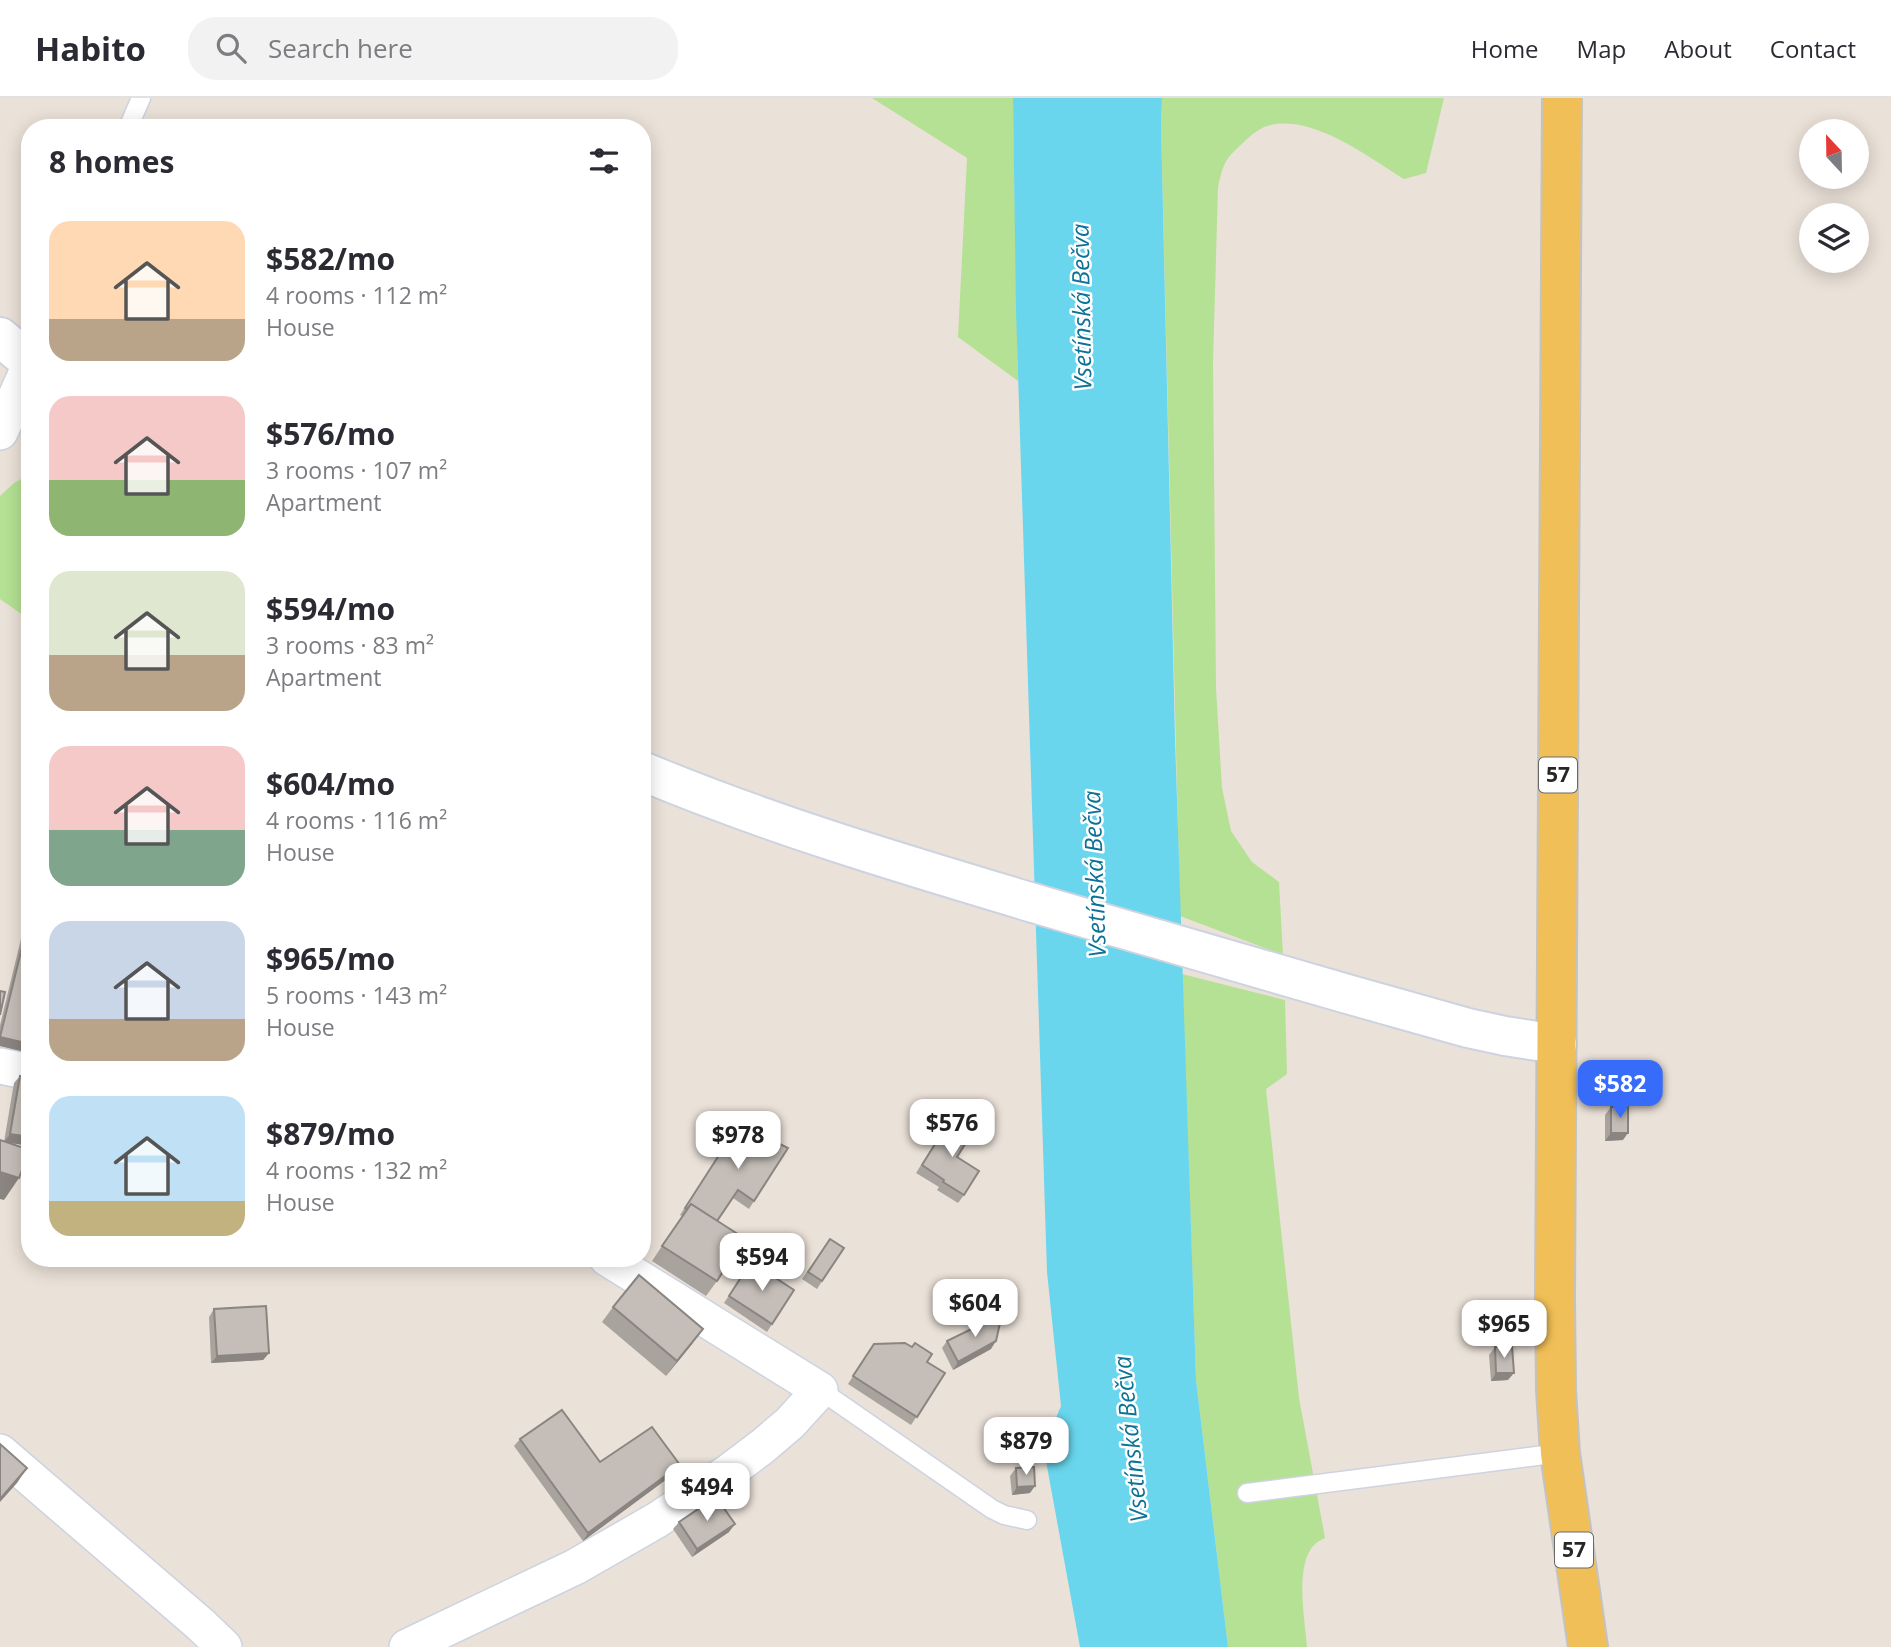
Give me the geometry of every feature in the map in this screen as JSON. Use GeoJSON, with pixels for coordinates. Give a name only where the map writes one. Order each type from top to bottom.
{"type":"FeatureCollection","features":[{"type":"Feature","properties":{"kind":"main road","name":"57"},"geometry":{"type":"LineString","coordinates":[[1562,98],[1556,1390],[1560,1453],[1588,1647]]}},
{"type":"Feature","properties":{"kind":"street"},"geometry":{"type":"LineString","coordinates":[[0,337],[21,356]]}},
{"type":"Feature","properties":{"kind":"street"},"geometry":{"type":"LineString","coordinates":[[0,432],[21,384]]}},
{"type":"Feature","properties":{"kind":"street"},"geometry":{"type":"LineString","coordinates":[[651,775],[740,810],[918,869],[1468,1028],[1557,1044]]}},
{"type":"Feature","properties":{"kind":"street"},"geometry":{"type":"LineString","coordinates":[[0,1066],[21,1070]]}},
{"type":"Feature","properties":{"kind":"street"},"geometry":{"type":"LineString","coordinates":[[407,1647],[575,1567],[657,1521],[763,1446],[790,1423],[820,1390],[622,1267]]}},
{"type":"Feature","properties":{"kind":"street"},"geometry":{"type":"LineString","coordinates":[[0,1452],[224,1647]]}},
{"type":"Feature","properties":{"kind":"lane"},"geometry":{"type":"LineString","coordinates":[[132,119],[141,98]]}},
{"type":"Feature","properties":{"kind":"lane"},"geometry":{"type":"LineString","coordinates":[[820,1390],[992,1509],[1016,1519],[1027,1520]]}},
{"type":"Feature","properties":{"kind":"lane"},"geometry":{"type":"LineString","coordinates":[[1247,1493],[1560,1453]]}},
{"type":"Feature","properties":{"kind":"green space"},"geometry":{"type":"Polygon","coordinates":[[[872,98],[1013,98],[1018,381],[958,337],[967,158],[872,98]]]}},
{"type":"Feature","properties":{"kind":"green space"},"geometry":{"type":"Polygon","coordinates":[[[1162,98],[1444,98],[1426,173],[1404,179],[1322,132],[1305,126],[1271,125],[1256,132],[1233,153],[1226,162],[1218,188],[1213,362],[1216,688],[1222,788],[1231,831],[1252,862],[1279,882],[1283,955],[1180,916],[1162,98]]]}},
{"type":"Feature","properties":{"kind":"green space"},"geometry":{"type":"Polygon","coordinates":[[[21,479],[21,614],[0,599],[0,496],[21,479]]]}},
{"type":"Feature","properties":{"kind":"green space"},"geometry":{"type":"Polygon","coordinates":[[[1182,974],[1285,1000],[1287,1074],[1266,1089],[1299,1398],[1325,1538],[1315,1544],[1305,1564],[1302,1593],[1307,1647],[1228,1647],[1196,1380],[1182,974]]]}},
{"type":"Feature","properties":{"kind":"water","name":"Vsetínská Bečva"},"geometry":{"type":"Polygon","coordinates":[[[1013,98],[1162,98],[1175,738],[1196,1380],[1228,1647],[1080,1647],[1046,1461],[1053,1425],[1061,1406],[1047,1272],[1016,311],[1013,98]]]}},
{"type":"Feature","properties":{"kind":"building"},"geometry":{"type":"Polygon","coordinates":[[[21,951],[21,1042],[0,1037],[21,951]]]}},
{"type":"Feature","properties":{"kind":"building"},"geometry":{"type":"Polygon","coordinates":[[[0,991],[5,992],[0,1015],[0,991]]]}},
{"type":"Feature","properties":{"kind":"building"},"geometry":{"type":"Polygon","coordinates":[[[20,1076],[21,1136],[10,1134],[20,1076]]]}},
{"type":"Feature","properties":{"kind":"building"},"geometry":{"type":"Polygon","coordinates":[[[1611,1107],[1628,1107],[1628,1133],[1611,1133],[1611,1107]]]}},
{"type":"Feature","properties":{"kind":"building"},"geometry":{"type":"Polygon","coordinates":[[[950,1120],[972,1133],[957,1157],[979,1171],[964,1195],[922,1165],[950,1120]]]}},
{"type":"Feature","properties":{"kind":"building"},"geometry":{"type":"Polygon","coordinates":[[[739,1124],[788,1148],[754,1201],[738,1190],[717,1221],[691,1204],[685,1208],[739,1124]]]}},
{"type":"Feature","properties":{"kind":"building"},"geometry":{"type":"Polygon","coordinates":[[[0,1140],[21,1147],[19,1178],[0,1172],[0,1140]]]}},
{"type":"Feature","properties":{"kind":"building"},"geometry":{"type":"Polygon","coordinates":[[[691,1204],[744,1238],[717,1281],[662,1246],[691,1204]]]}},
{"type":"Feature","properties":{"kind":"building"},"geometry":{"type":"Polygon","coordinates":[[[830,1239],[844,1248],[822,1281],[808,1272],[830,1239]]]}},
{"type":"Feature","properties":{"kind":"building"},"geometry":{"type":"Polygon","coordinates":[[[751,1262],[794,1290],[772,1324],[729,1296],[751,1262]]]}},
{"type":"Feature","properties":{"kind":"building"},"geometry":{"type":"Polygon","coordinates":[[[639,1275],[703,1329],[677,1361],[613,1307],[639,1275]]]}},
{"type":"Feature","properties":{"kind":"building"},"geometry":{"type":"Polygon","coordinates":[[[266,1306],[269,1353],[217,1356],[214,1309],[266,1306]]]}},
{"type":"Feature","properties":{"kind":"building"},"geometry":{"type":"Polygon","coordinates":[[[1002,1314],[996,1341],[958,1362],[947,1341],[1002,1314]]]}},
{"type":"Feature","properties":{"kind":"building"},"geometry":{"type":"Polygon","coordinates":[[[905,1343],[912,1347],[915,1343],[932,1354],[927,1362],[945,1373],[917,1417],[853,1376],[874,1344],[905,1343]]]}},
{"type":"Feature","properties":{"kind":"building"},"geometry":{"type":"Polygon","coordinates":[[[1512,1346],[1514,1373],[1496,1373],[1495,1347],[1512,1346]]]}},
{"type":"Feature","properties":{"kind":"building"},"geometry":{"type":"Polygon","coordinates":[[[562,1410],[600,1462],[652,1427],[680,1465],[588,1533],[520,1439],[562,1410]]]}},
{"type":"Feature","properties":{"kind":"building"},"geometry":{"type":"Polygon","coordinates":[[[0,1444],[27,1468],[0,1499],[0,1444]]]}},
{"type":"Feature","properties":{"kind":"building"},"geometry":{"type":"Polygon","coordinates":[[[1034,1467],[1035,1486],[1017,1487],[1016,1468],[1034,1467]]]}},
{"type":"Feature","properties":{"kind":"building"},"geometry":{"type":"Polygon","coordinates":[[[716,1497],[735,1524],[697,1549],[679,1522],[716,1497]]]}}]}
